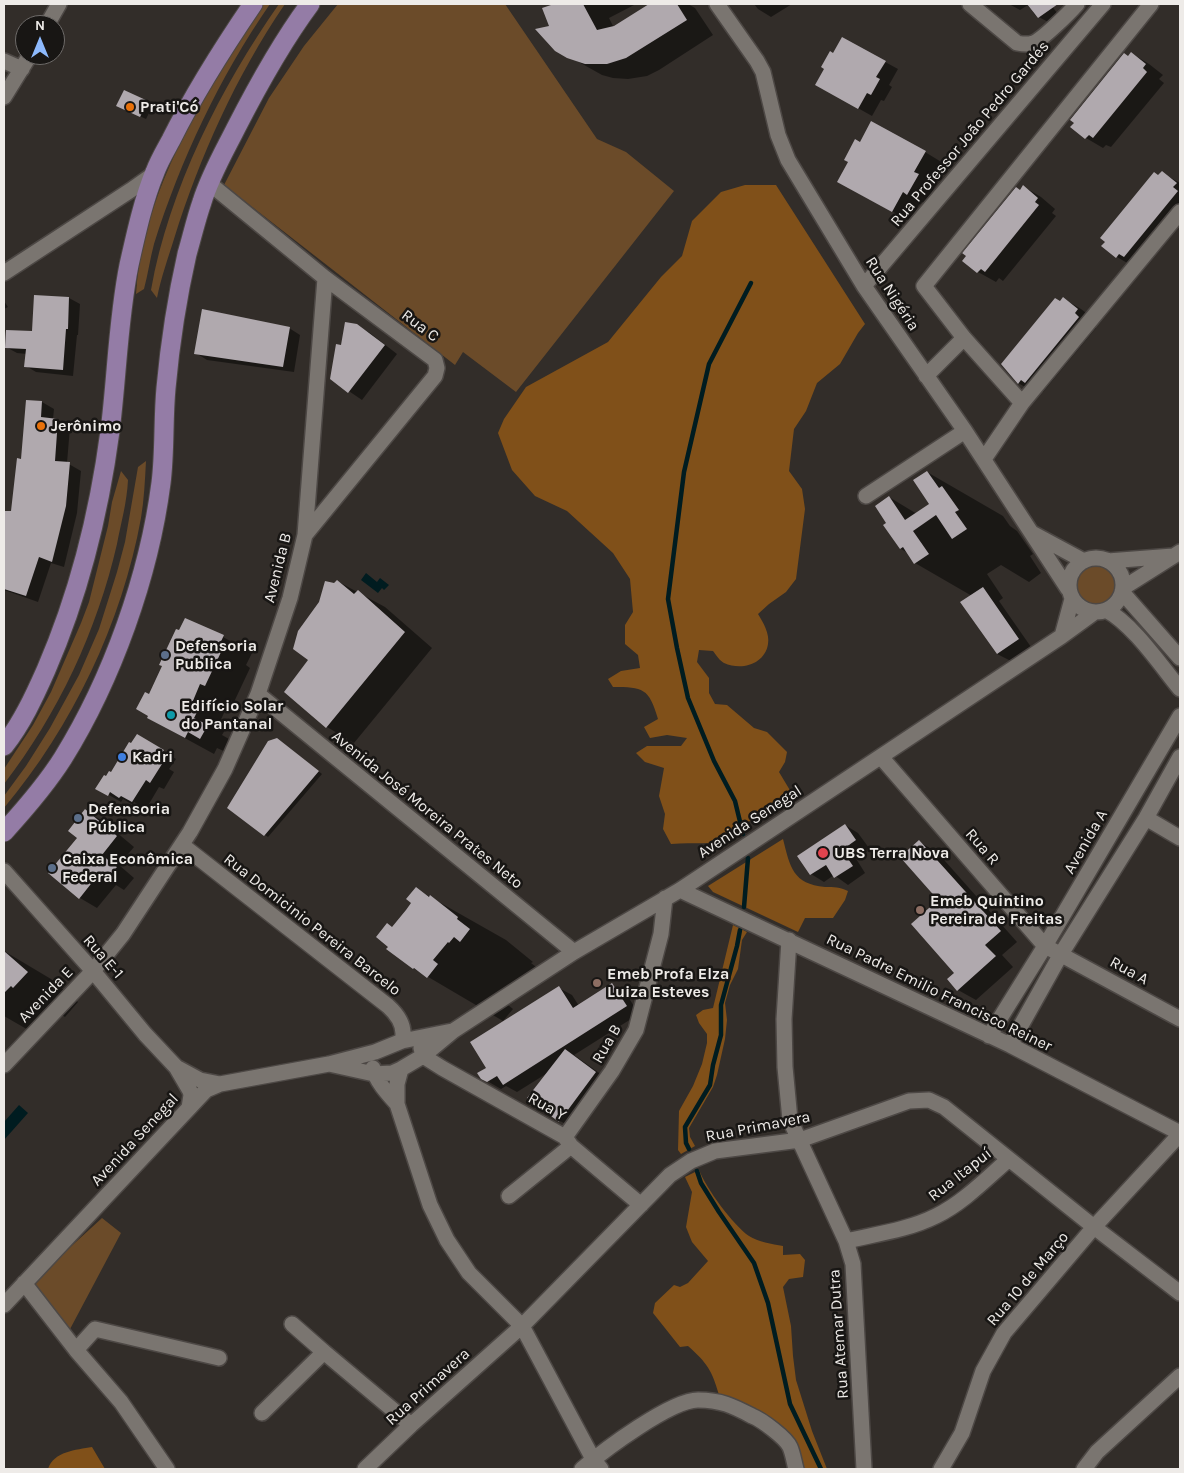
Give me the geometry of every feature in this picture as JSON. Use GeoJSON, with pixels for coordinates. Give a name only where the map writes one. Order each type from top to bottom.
{"type":"FeatureCollection","features":[{"type":"Feature","properties":{"kind":"main road"},"geometry":{"type":"LineString","coordinates":[[4,746],[31,704],[62,633],[81,576],[96,510],[110,432],[122,307],[129,266],[155,173],[209,69],[253,4]]}},
{"type":"Feature","properties":{"kind":"main road"},"geometry":{"type":"LineString","coordinates":[[4,832],[50,776],[80,728],[108,669],[137,589],[156,515],[161,480],[166,389],[179,295],[202,202],[209,183],[261,78],[310,4]]}},
{"type":"Feature","properties":{"kind":"street"},"geometry":{"type":"LineString","coordinates":[[53,15],[59,4]]}},
{"type":"Feature","properties":{"kind":"street","name":"Rua Nigéria"},"geometry":{"type":"LineString","coordinates":[[717,4],[763,72],[778,135],[788,160],[864,286],[984,459],[1078,606],[1086,611],[1101,611],[1116,615],[1129,627],[1180,690]]}},
{"type":"Feature","properties":{"kind":"street"},"geometry":{"type":"LineString","coordinates":[[970,4],[1017,43],[1026,44],[1034,43],[1042,37],[1077,4]]}},
{"type":"Feature","properties":{"kind":"street","name":"Rua Professor João Pedro Gardés"},"geometry":{"type":"LineString","coordinates":[[864,286],[1103,4]]}},
{"type":"Feature","properties":{"kind":"street"},"geometry":{"type":"LineString","coordinates":[[1022,403],[964,338],[924,286],[1151,4]]}},
{"type":"Feature","properties":{"kind":"street"},"geometry":{"type":"LineString","coordinates":[[4,61],[22,68]]}},
{"type":"Feature","properties":{"kind":"street"},"geometry":{"type":"LineString","coordinates":[[4,97],[24,65]]}},
{"type":"Feature","properties":{"kind":"street"},"geometry":{"type":"LineString","coordinates":[[4,273],[155,173]]}},
{"type":"Feature","properties":{"kind":"street","name":"Rua C"},"geometry":{"type":"LineString","coordinates":[[209,183],[325,278],[435,360],[437,368],[435,376],[305,535]]}},
{"type":"Feature","properties":{"kind":"street"},"geometry":{"type":"LineString","coordinates":[[984,459],[1022,403],[1180,212]]}},
{"type":"Feature","properties":{"kind":"street","name":"Avenida B"},"geometry":{"type":"LineString","coordinates":[[182,845],[226,769],[258,694],[290,598],[305,535],[325,278]]}},
{"type":"Feature","properties":{"kind":"street"},"geometry":{"type":"LineString","coordinates":[[926,376],[964,338]]}},
{"type":"Feature","properties":{"kind":"street"},"geometry":{"type":"LineString","coordinates":[[866,496],[965,431]]}},
{"type":"Feature","properties":{"kind":"street"},"geometry":{"type":"LineString","coordinates":[[1031,532],[1084,561]]}},
{"type":"Feature","properties":{"kind":"street"},"geometry":{"type":"LineString","coordinates":[[1062,636],[1070,594],[1069,578],[1075,568],[1084,561],[1096,558],[1108,561],[1177,554]]}},
{"type":"Feature","properties":{"kind":"street"},"geometry":{"type":"LineString","coordinates":[[1122,590],[1177,554]]}},
{"type":"Feature","properties":{"kind":"street"},"geometry":{"type":"LineString","coordinates":[[1101,611],[1114,605],[1122,590],[1122,577],[1108,561]]}},
{"type":"Feature","properties":{"kind":"street"},"geometry":{"type":"LineString","coordinates":[[1122,590],[1180,658]]}},
{"type":"Feature","properties":{"kind":"street","name":"Avenida Senegal"},"geometry":{"type":"LineString","coordinates":[[329,1064],[374,1074],[392,1073],[401,1069],[423,1056],[453,1031],[574,952],[680,890],[1101,611]]}},
{"type":"Feature","properties":{"kind":"street","name":"Avenida José Moreira Prates Neto"},"geometry":{"type":"LineString","coordinates":[[258,694],[574,952]]}},
{"type":"Feature","properties":{"kind":"street","name":"Avenida A"},"geometry":{"type":"LineString","coordinates":[[989,1036],[1045,946],[1180,716]]}},
{"type":"Feature","properties":{"kind":"street","name":"Rua R"},"geometry":{"type":"LineString","coordinates":[[881,757],[1045,946],[1061,954]]}},
{"type":"Feature","properties":{"kind":"street"},"geometry":{"type":"LineString","coordinates":[[1010,1045],[1061,954],[1146,818],[1180,757]]}},
{"type":"Feature","properties":{"kind":"street"},"geometry":{"type":"LineString","coordinates":[[1146,818],[1180,838]]}},
{"type":"Feature","properties":{"kind":"street","name":"Avenida E"},"geometry":{"type":"LineString","coordinates":[[4,1065],[93,972],[123,934],[182,845]]}},
{"type":"Feature","properties":{"kind":"street","name":"Rua Domicinio Pereira Barcelo"},"geometry":{"type":"LineString","coordinates":[[182,845],[388,1006],[401,1021],[404,1032],[402,1041]]}},
{"type":"Feature","properties":{"kind":"street","name":"Rua E-1"},"geometry":{"type":"LineString","coordinates":[[4,871],[145,1034],[176,1067],[190,1091],[189,1108]]}},
{"type":"Feature","properties":{"kind":"street","name":"Rua Padre Emilio Francisco Reiner"},"geometry":{"type":"LineString","coordinates":[[680,890],[1010,1045],[1180,1133]]}},
{"type":"Feature","properties":{"kind":"street","name":"Rua B"},"geometry":{"type":"LineString","coordinates":[[509,1196],[568,1141],[636,1030],[661,934],[665,898]]}},
{"type":"Feature","properties":{"kind":"street","name":"Rua Atemar Dutra"},"geometry":{"type":"LineString","coordinates":[[789,940],[784,1020],[785,1067],[790,1120],[846,1241],[853,1264],[864,1469]]}},
{"type":"Feature","properties":{"kind":"street","name":"Rua A"},"geometry":{"type":"LineString","coordinates":[[1061,954],[1180,1019]]}},
{"type":"Feature","properties":{"kind":"street","name":"Avenida Senegal"},"geometry":{"type":"LineString","coordinates":[[4,1305],[203,1092],[220,1084],[329,1064],[375,1052],[402,1041],[453,1031]]}},
{"type":"Feature","properties":{"kind":"street"},"geometry":{"type":"LineString","coordinates":[[419,1038],[423,1056]]}},
{"type":"Feature","properties":{"kind":"street"},"geometry":{"type":"LineString","coordinates":[[375,1052],[373,1062],[374,1074],[397,1104]]}},
{"type":"Feature","properties":{"kind":"street","name":"Rua Y"},"geometry":{"type":"LineString","coordinates":[[423,1056],[568,1141],[642,1205]]}},
{"type":"Feature","properties":{"kind":"street","name":"Rua E-1"},"geometry":{"type":"LineString","coordinates":[[176,1067],[200,1080],[220,1084]]}},
{"type":"Feature","properties":{"kind":"street"},"geometry":{"type":"LineString","coordinates":[[401,1069],[397,1084],[397,1104],[430,1205],[447,1240],[469,1273],[522,1326],[597,1464]]}},
{"type":"Feature","properties":{"kind":"street","name":"Rua Primavera"},"geometry":{"type":"LineString","coordinates":[[365,1469],[412,1424],[522,1326],[670,1175],[691,1160],[715,1151],[800,1140],[909,1101],[928,1100],[944,1107],[1180,1293]]}},
{"type":"Feature","properties":{"kind":"street","name":"Rua 10 de Março"},"geometry":{"type":"LineString","coordinates":[[941,1469],[962,1433],[983,1371],[1004,1333],[1094,1227],[1180,1133]]}},
{"type":"Feature","properties":{"kind":"street","name":"Rua Itapuí"},"geometry":{"type":"LineString","coordinates":[[846,1241],[908,1227],[936,1216],[961,1201],[1009,1159]]}},
{"type":"Feature","properties":{"kind":"street"},"geometry":{"type":"LineString","coordinates":[[24,1283],[76,1350],[121,1402],[167,1469]]}},
{"type":"Feature","properties":{"kind":"street"},"geometry":{"type":"LineString","coordinates":[[292,1324],[412,1424]]}},
{"type":"Feature","properties":{"kind":"street"},"geometry":{"type":"LineString","coordinates":[[76,1350],[94,1328],[219,1358]]}},
{"type":"Feature","properties":{"kind":"street"},"geometry":{"type":"LineString","coordinates":[[262,1413],[324,1352]]}},
{"type":"Feature","properties":{"kind":"street"},"geometry":{"type":"LineString","coordinates":[[1084,1469],[1097,1452],[1180,1378]]}},
{"type":"Feature","properties":{"kind":"street"},"geometry":{"type":"LineString","coordinates":[[582,1469],[597,1464],[656,1416],[671,1408],[696,1400],[727,1402],[764,1421],[790,1446],[796,1469]]}},
{"type":"Feature","properties":{"kind":"shaded area"},"geometry":{"type":"Polygon","coordinates":[[[262,4],[270,4],[234,61],[189,150],[154,244],[144,289],[136,294],[139,264],[145,235],[164,178],[190,123],[235,45],[262,4]]]}},
{"type":"Feature","properties":{"kind":"shaded area"},"geometry":{"type":"Polygon","coordinates":[[[279,4],[285,4],[267,31],[235,88],[195,177],[157,298],[151,290],[159,252],[170,214],[184,177],[218,104],[279,4]]]}},
{"type":"Feature","properties":{"kind":"shaded area"},"geometry":{"type":"Polygon","coordinates":[[[338,4],[505,4],[597,139],[626,152],[674,191],[516,392],[463,352],[455,365],[224,185],[269,98],[304,46],[338,4]]]}},
{"type":"Feature","properties":{"kind":"shaded area"},"geometry":{"type":"Polygon","coordinates":[[[745,185],[776,185],[865,324],[840,364],[817,383],[806,411],[794,429],[789,471],[802,489],[805,509],[796,579],[786,592],[758,614],[768,636],[766,651],[758,661],[745,666],[738,666],[724,663],[713,651],[699,650],[697,662],[709,678],[709,693],[715,704],[727,705],[754,728],[767,732],[787,752],[785,762],[779,772],[791,792],[721,841],[671,844],[663,829],[665,814],[659,796],[664,768],[645,762],[636,753],[647,746],[681,746],[687,738],[667,735],[650,738],[644,727],[658,719],[648,695],[638,689],[613,687],[608,679],[621,671],[640,668],[638,655],[625,644],[625,625],[633,612],[630,579],[613,553],[567,511],[535,496],[512,470],[498,433],[504,419],[526,387],[608,342],[661,277],[682,256],[692,221],[721,192],[745,185]]]}},
{"type":"Feature","properties":{"kind":"shaded area"},"geometry":{"type":"Polygon","coordinates":[[[146,461],[141,518],[121,596],[107,635],[91,672],[72,708],[29,777],[4,808],[4,796],[50,728],[79,675],[99,629],[125,542],[138,467],[146,461]]]}},
{"type":"Feature","properties":{"kind":"shaded area"},"geometry":{"type":"Polygon","coordinates":[[[121,471],[128,480],[117,544],[109,576],[87,640],[42,729],[4,784],[4,769],[33,725],[51,692],[89,602],[121,471]]]}},
{"type":"Feature","properties":{"kind":"shaded area"},"geometry":{"type":"Polygon","coordinates":[[[1100,566],[1107,569],[1113,575],[1116,586],[1115,594],[1107,603],[1100,606],[1092,606],[1085,603],[1077,594],[1076,582],[1079,575],[1088,567],[1100,566]]]}},
{"type":"Feature","properties":{"kind":"shaded area"},"geometry":{"type":"Polygon","coordinates":[[[783,839],[791,866],[799,878],[814,885],[848,891],[845,900],[833,918],[805,918],[798,932],[713,892],[708,886],[783,839]]]}},
{"type":"Feature","properties":{"kind":"shaded area"},"geometry":{"type":"Polygon","coordinates":[[[733,925],[747,932],[742,940],[738,969],[730,985],[725,1003],[727,1020],[725,1039],[717,1075],[713,1087],[689,1128],[690,1137],[695,1146],[681,1154],[678,1150],[679,1111],[693,1086],[702,1064],[707,1043],[707,1034],[696,1015],[703,1010],[713,1008],[733,925]]]}},
{"type":"Feature","properties":{"kind":"shaded area"},"geometry":{"type":"Polygon","coordinates":[[[699,1170],[721,1206],[743,1231],[749,1236],[765,1243],[783,1246],[783,1255],[800,1254],[805,1260],[803,1277],[789,1279],[783,1287],[791,1326],[796,1380],[812,1431],[827,1469],[802,1469],[786,1433],[773,1419],[756,1409],[719,1395],[711,1373],[700,1357],[688,1346],[680,1347],[653,1313],[655,1303],[674,1285],[680,1287],[688,1283],[708,1261],[692,1242],[686,1227],[692,1192],[685,1177],[699,1170]]]}},
{"type":"Feature","properties":{"kind":"shaded area"},"geometry":{"type":"Polygon","coordinates":[[[102,1218],[121,1233],[69,1331],[31,1283],[102,1218]]]}},
{"type":"Feature","properties":{"kind":"shaded area"},"geometry":{"type":"Polygon","coordinates":[[[92,1447],[105,1469],[48,1469],[55,1458],[66,1452],[92,1447]]]}},
{"type":"Feature","properties":{"kind":"water"},"geometry":{"type":"Polygon","coordinates":[[[366,573],[377,582],[380,578],[389,585],[384,590],[382,588],[378,593],[361,580],[366,573]]]}},
{"type":"Feature","properties":{"kind":"water"},"geometry":{"type":"Polygon","coordinates":[[[19,1105],[28,1113],[4,1140],[4,1122],[19,1105]]]}},
{"type":"Feature","properties":{"kind":"building"},"geometry":{"type":"Polygon","coordinates":[[[554,4],[583,4],[597,30],[614,26],[649,4],[677,4],[687,20],[626,58],[607,64],[585,64],[567,58],[555,51],[535,29],[549,26],[542,8],[554,4]]]}},
{"type":"Feature","properties":{"kind":"building"},"geometry":{"type":"Polygon","coordinates":[[[1027,4],[1058,4],[1038,18],[1027,4]]]}},
{"type":"Feature","properties":{"kind":"building"},"geometry":{"type":"Polygon","coordinates":[[[842,37],[886,61],[876,77],[880,79],[871,95],[867,93],[858,109],[815,85],[824,69],[821,67],[830,51],[833,53],[842,37]]]}},
{"type":"Feature","properties":{"kind":"building"},"geometry":{"type":"Polygon","coordinates":[[[1131,52],[1146,64],[1143,68],[1147,72],[1093,138],[1089,135],[1085,139],[1070,127],[1074,123],[1070,120],[1124,53],[1128,56],[1131,52]]]}},
{"type":"Feature","properties":{"kind":"building"},"geometry":{"type":"Polygon","coordinates":[[[124,90],[148,101],[140,117],[116,106],[124,90]]]}},
{"type":"Feature","properties":{"kind":"building"},"geometry":{"type":"Polygon","coordinates":[[[871,121],[926,151],[914,172],[919,174],[907,195],[903,192],[892,212],[837,182],[848,162],[844,160],[855,139],[860,142],[871,121]]]}},
{"type":"Feature","properties":{"kind":"building"},"geometry":{"type":"Polygon","coordinates":[[[1162,171],[1177,183],[1173,187],[1178,191],[1124,257],[1119,254],[1116,258],[1101,246],[1105,242],[1100,238],[1154,172],[1158,175],[1162,171]]]}},
{"type":"Feature","properties":{"kind":"building"},"geometry":{"type":"Polygon","coordinates":[[[1023,185],[1038,198],[1035,202],[1039,205],[985,272],[981,269],[977,273],[962,261],[966,256],[962,253],[1016,187],[1020,190],[1023,185]]]}},
{"type":"Feature","properties":{"kind":"building"},"geometry":{"type":"Polygon","coordinates":[[[34,295],[69,297],[68,329],[66,329],[63,370],[24,367],[26,349],[5,348],[6,330],[32,331],[34,295]]]}},
{"type":"Feature","properties":{"kind":"building"},"geometry":{"type":"Polygon","coordinates":[[[1063,297],[1078,309],[1075,313],[1079,317],[1025,383],[1021,380],[1018,384],[1001,364],[1055,298],[1060,301],[1063,297]]]}},
{"type":"Feature","properties":{"kind":"building"},"geometry":{"type":"Polygon","coordinates":[[[202,309],[290,327],[283,367],[194,354],[202,309]]]}},
{"type":"Feature","properties":{"kind":"building"},"geometry":{"type":"Polygon","coordinates":[[[345,322],[357,324],[385,345],[348,393],[330,379],[336,344],[341,345],[345,322]]]}},
{"type":"Feature","properties":{"kind":"building"},"geometry":{"type":"Polygon","coordinates":[[[26,400],[42,401],[41,417],[58,419],[55,461],[70,462],[66,506],[52,562],[39,557],[26,596],[4,589],[4,511],[11,511],[17,458],[21,459],[26,400]]]}},
{"type":"Feature","properties":{"kind":"building"},"geometry":{"type":"Polygon","coordinates":[[[927,471],[939,488],[942,486],[959,510],[955,512],[967,529],[952,539],[936,515],[913,531],[929,554],[914,564],[903,547],[900,549],[883,525],[886,523],[875,506],[889,496],[905,520],[929,504],[913,480],[927,471]]]}},
{"type":"Feature","properties":{"kind":"building"},"geometry":{"type":"Polygon","coordinates":[[[337,580],[354,594],[358,590],[405,632],[326,728],[284,692],[308,660],[293,649],[298,631],[319,602],[325,581],[334,583],[337,580]]]}},
{"type":"Feature","properties":{"kind":"building"},"geometry":{"type":"Polygon","coordinates":[[[983,587],[1019,639],[997,654],[960,602],[983,587]]]}},
{"type":"Feature","properties":{"kind":"building"},"geometry":{"type":"Polygon","coordinates":[[[185,618],[224,635],[218,648],[222,650],[205,686],[200,684],[190,708],[197,712],[194,718],[208,725],[200,739],[188,732],[185,738],[147,718],[148,716],[136,709],[145,692],[149,694],[162,666],[159,665],[176,629],[179,630],[185,618]]]}},
{"type":"Feature","properties":{"kind":"building"},"geometry":{"type":"Polygon","coordinates":[[[137,734],[164,750],[157,761],[162,764],[150,783],[146,780],[132,802],[121,796],[119,798],[110,792],[108,796],[95,789],[104,775],[106,776],[109,771],[111,772],[129,742],[131,743],[137,734]]]}},
{"type":"Feature","properties":{"kind":"building"},"geometry":{"type":"Polygon","coordinates":[[[277,738],[319,771],[264,836],[227,808],[268,741],[277,738]]]}},
{"type":"Feature","properties":{"kind":"building"},"geometry":{"type":"Polygon","coordinates":[[[85,809],[117,836],[102,855],[117,867],[105,881],[98,875],[79,899],[48,873],[77,838],[68,831],[85,809]]]}},
{"type":"Feature","properties":{"kind":"building","name":"UBS Terra Nova"},"geometry":{"type":"Polygon","coordinates":[[[845,824],[856,840],[842,850],[853,866],[834,878],[826,865],[810,875],[797,856],[845,824]]]}},
{"type":"Feature","properties":{"kind":"building"},"geometry":{"type":"Polygon","coordinates":[[[919,840],[1001,931],[985,945],[996,956],[957,991],[947,979],[954,973],[911,924],[938,900],[900,857],[919,840]]]}},
{"type":"Feature","properties":{"kind":"building"},"geometry":{"type":"Polygon","coordinates":[[[416,887],[429,897],[430,895],[470,929],[460,942],[454,937],[448,942],[433,960],[438,964],[427,978],[386,949],[388,947],[376,937],[387,923],[392,927],[406,910],[411,903],[406,899],[416,887]]]}},
{"type":"Feature","properties":{"kind":"building"},"geometry":{"type":"Polygon","coordinates":[[[4,951],[28,972],[13,988],[11,986],[4,993],[4,951]]]}},
{"type":"Feature","properties":{"kind":"building"},"geometry":{"type":"Polygon","coordinates":[[[612,983],[627,1006],[503,1085],[497,1076],[487,1082],[481,1079],[477,1073],[486,1068],[470,1042],[559,986],[573,1008],[612,983]]]}},
{"type":"Feature","properties":{"kind":"building"},"geometry":{"type":"Polygon","coordinates":[[[565,1049],[596,1072],[559,1122],[527,1098],[565,1049]]]}},
{"type":"Feature","properties":{"kind":"waterway"},"geometry":{"type":"LineString","coordinates":[[743,834],[735,801],[714,761],[688,698],[668,599],[684,472],[709,364],[751,283]]}},
{"type":"Feature","properties":{"kind":"waterway"},"geometry":{"type":"LineString","coordinates":[[744,907],[748,858]]}},
{"type":"Feature","properties":{"kind":"waterway"},"geometry":{"type":"LineString","coordinates":[[689,1149],[686,1143],[685,1127],[710,1085],[721,1035],[721,1005],[740,930]]}},
{"type":"Feature","properties":{"kind":"waterway"},"geometry":{"type":"LineString","coordinates":[[697,1171],[701,1183],[754,1263],[768,1303],[790,1404],[821,1469]]}},
{"type":"Feature","properties":{"kind":"place","name":"Prati'Có"},"geometry":{"type":"Point","coordinates":[130,107]}},
{"type":"Feature","properties":{"kind":"place","name":"Jerônimo"},"geometry":{"type":"Point","coordinates":[41,426]}},
{"type":"Feature","properties":{"kind":"place","name":"Defensoria Publica"},"geometry":{"type":"Point","coordinates":[165,655]}},
{"type":"Feature","properties":{"kind":"place","name":"Edifício Solar do Pantanal"},"geometry":{"type":"Point","coordinates":[171,715]}},
{"type":"Feature","properties":{"kind":"place","name":"Kadri"},"geometry":{"type":"Point","coordinates":[122,757]}},
{"type":"Feature","properties":{"kind":"place","name":"Defensoria Pública"},"geometry":{"type":"Point","coordinates":[78,818]}},
{"type":"Feature","properties":{"kind":"place","name":"UBS Terra Nova"},"geometry":{"type":"Point","coordinates":[823,853]}},
{"type":"Feature","properties":{"kind":"place","name":"Caixa Econômica Federal"},"geometry":{"type":"Point","coordinates":[52,868]}},
{"type":"Feature","properties":{"kind":"place","name":"Emeb Quintino Pereira de Freitas"},"geometry":{"type":"Point","coordinates":[920,910]}},
{"type":"Feature","properties":{"kind":"place","name":"Emeb Profª Elza Luiza Esteves"},"geometry":{"type":"Point","coordinates":[597,983]}}]}
